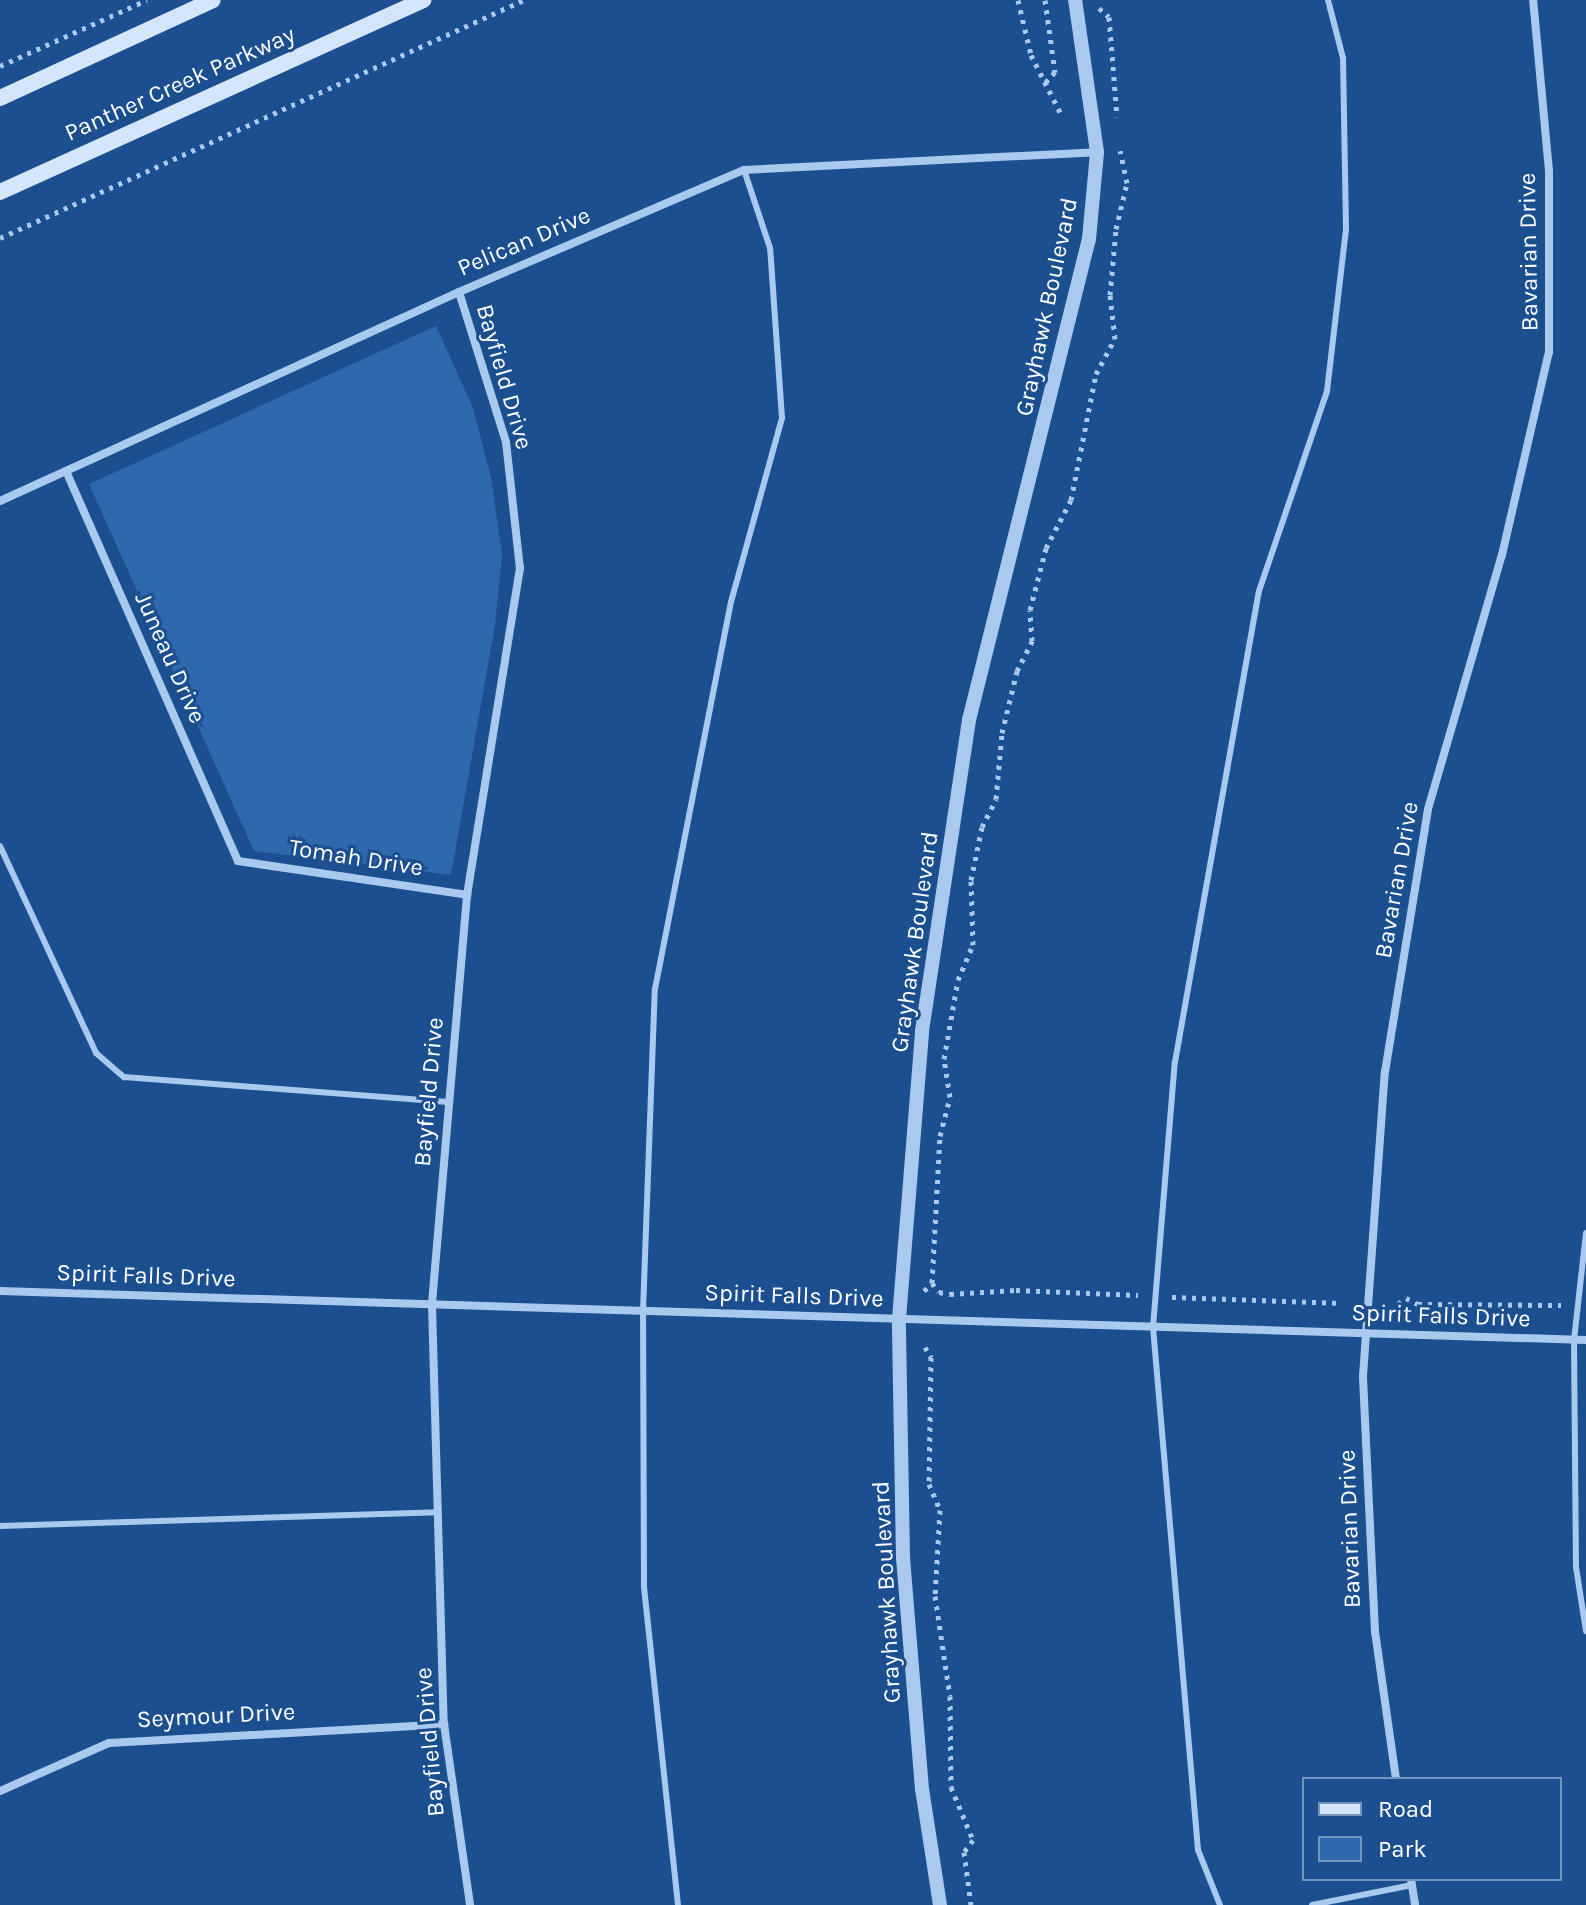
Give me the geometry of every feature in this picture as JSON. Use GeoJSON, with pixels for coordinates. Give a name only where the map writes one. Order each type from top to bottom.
{"type":"FeatureCollection","features":[{"type":"Feature","properties":{"kind":"main road"},"geometry":{"type":"LineString","coordinates":[[0,98],[213,0]]}},
{"type":"Feature","properties":{"kind":"main road","name":"Panther Creek Parkway"},"geometry":{"type":"LineString","coordinates":[[0,192],[423,0]]}},
{"type":"Feature","properties":{"kind":"street","name":"Grayhawk Boulevard"},"geometry":{"type":"LineString","coordinates":[[940,1905],[922,1789],[903,1558],[899,1319],[922,1031],[969,720],[1055,388],[1089,239],[1097,152],[1075,0]]}},
{"type":"Feature","properties":{"kind":"street","name":"Bavarian Drive"},"geometry":{"type":"LineString","coordinates":[[1396,1777],[1375,1632],[1366,1333],[1385,1072],[1428,809],[1502,555],[1549,352],[1549,171],[1533,0]]}},
{"type":"Feature","properties":{"kind":"street","name":"Pelican Drive"},"geometry":{"type":"LineString","coordinates":[[0,501],[459,292],[744,170],[1097,152]]}},
{"type":"Feature","properties":{"kind":"street","name":"Bayfield Drive"},"geometry":{"type":"LineString","coordinates":[[459,292],[506,442],[520,568],[467,895],[432,1305],[444,1724],[470,1905]]}},
{"type":"Feature","properties":{"kind":"street","name":"Juneau Drive"},"geometry":{"type":"LineString","coordinates":[[66,471],[238,861]]}},
{"type":"Feature","properties":{"kind":"street","name":"Tomah Drive"},"geometry":{"type":"LineString","coordinates":[[238,861],[467,895]]}},
{"type":"Feature","properties":{"kind":"street","name":"Spirit Falls Drive"},"geometry":{"type":"LineString","coordinates":[[0,1291],[1586,1340]]}},
{"type":"Feature","properties":{"kind":"street","name":"Seymour Drive"},"geometry":{"type":"LineString","coordinates":[[0,1791],[109,1743],[444,1724]]}},
{"type":"Feature","properties":{"kind":"street"},"geometry":{"type":"LineString","coordinates":[[1411,1882],[1415,1905]]}},
{"type":"Feature","properties":{"kind":"lane"},"geometry":{"type":"LineString","coordinates":[[1220,1905],[1198,1850],[1153,1327],[1175,1062],[1259,591],[1327,391],[1346,229],[1343,58],[1328,0]]}},
{"type":"Feature","properties":{"kind":"lane"},"geometry":{"type":"LineString","coordinates":[[678,1905],[644,1587],[643,1311],[655,989],[731,602],[782,418],[770,248],[744,170]]}},
{"type":"Feature","properties":{"kind":"lane"},"geometry":{"type":"LineString","coordinates":[[0,846],[96,1053],[124,1077],[448,1102]]}},
{"type":"Feature","properties":{"kind":"lane"},"geometry":{"type":"LineString","coordinates":[[1586,1233],[1574,1340],[1576,1567],[1586,1631]]}},
{"type":"Feature","properties":{"kind":"lane"},"geometry":{"type":"LineString","coordinates":[[0,1526],[438,1512]]}},
{"type":"Feature","properties":{"kind":"lane"},"geometry":{"type":"LineString","coordinates":[[1312,1905],[1411,1882]]}},
{"type":"Feature","properties":{"kind":"path"},"geometry":{"type":"LineString","coordinates":[[0,66],[147,0]]}},
{"type":"Feature","properties":{"kind":"path"},"geometry":{"type":"LineString","coordinates":[[0,238],[524,0]]}},
{"type":"Feature","properties":{"kind":"path"},"geometry":{"type":"LineString","coordinates":[[1018,0],[1031,55],[1062,116]]}},
{"type":"Feature","properties":{"kind":"path"},"geometry":{"type":"LineString","coordinates":[[1045,0],[1055,72],[1045,83]]}},
{"type":"Feature","properties":{"kind":"path"},"geometry":{"type":"LineString","coordinates":[[1099,8],[1109,17],[1117,131]]}},
{"type":"Feature","properties":{"kind":"path"},"geometry":{"type":"LineString","coordinates":[[924,1291],[932,1283],[940,1136],[950,1097],[944,1059],[958,980],[973,945],[971,880],[982,827],[996,799],[1002,733],[1017,671],[1026,663],[1032,641],[1030,610],[1046,548],[1071,500],[1096,374],[1115,339],[1110,295],[1127,183],[1118,145]]}},
{"type":"Feature","properties":{"kind":"path"},"geometry":{"type":"LineString","coordinates":[[1398,1304],[1406,1298],[1418,1304],[1578,1305]]}},
{"type":"Feature","properties":{"kind":"path"},"geometry":{"type":"LineString","coordinates":[[925,1347],[931,1357],[929,1484],[940,1510],[935,1596],[938,1638],[947,1658],[951,1787],[973,1840],[964,1852],[971,1905]]}},
{"type":"Feature","properties":{"kind":"green space"},"geometry":{"type":"Polygon","coordinates":[[[436,326],[473,408],[491,477],[502,555],[495,625],[451,875],[254,851],[89,484],[436,326]]]}}]}
